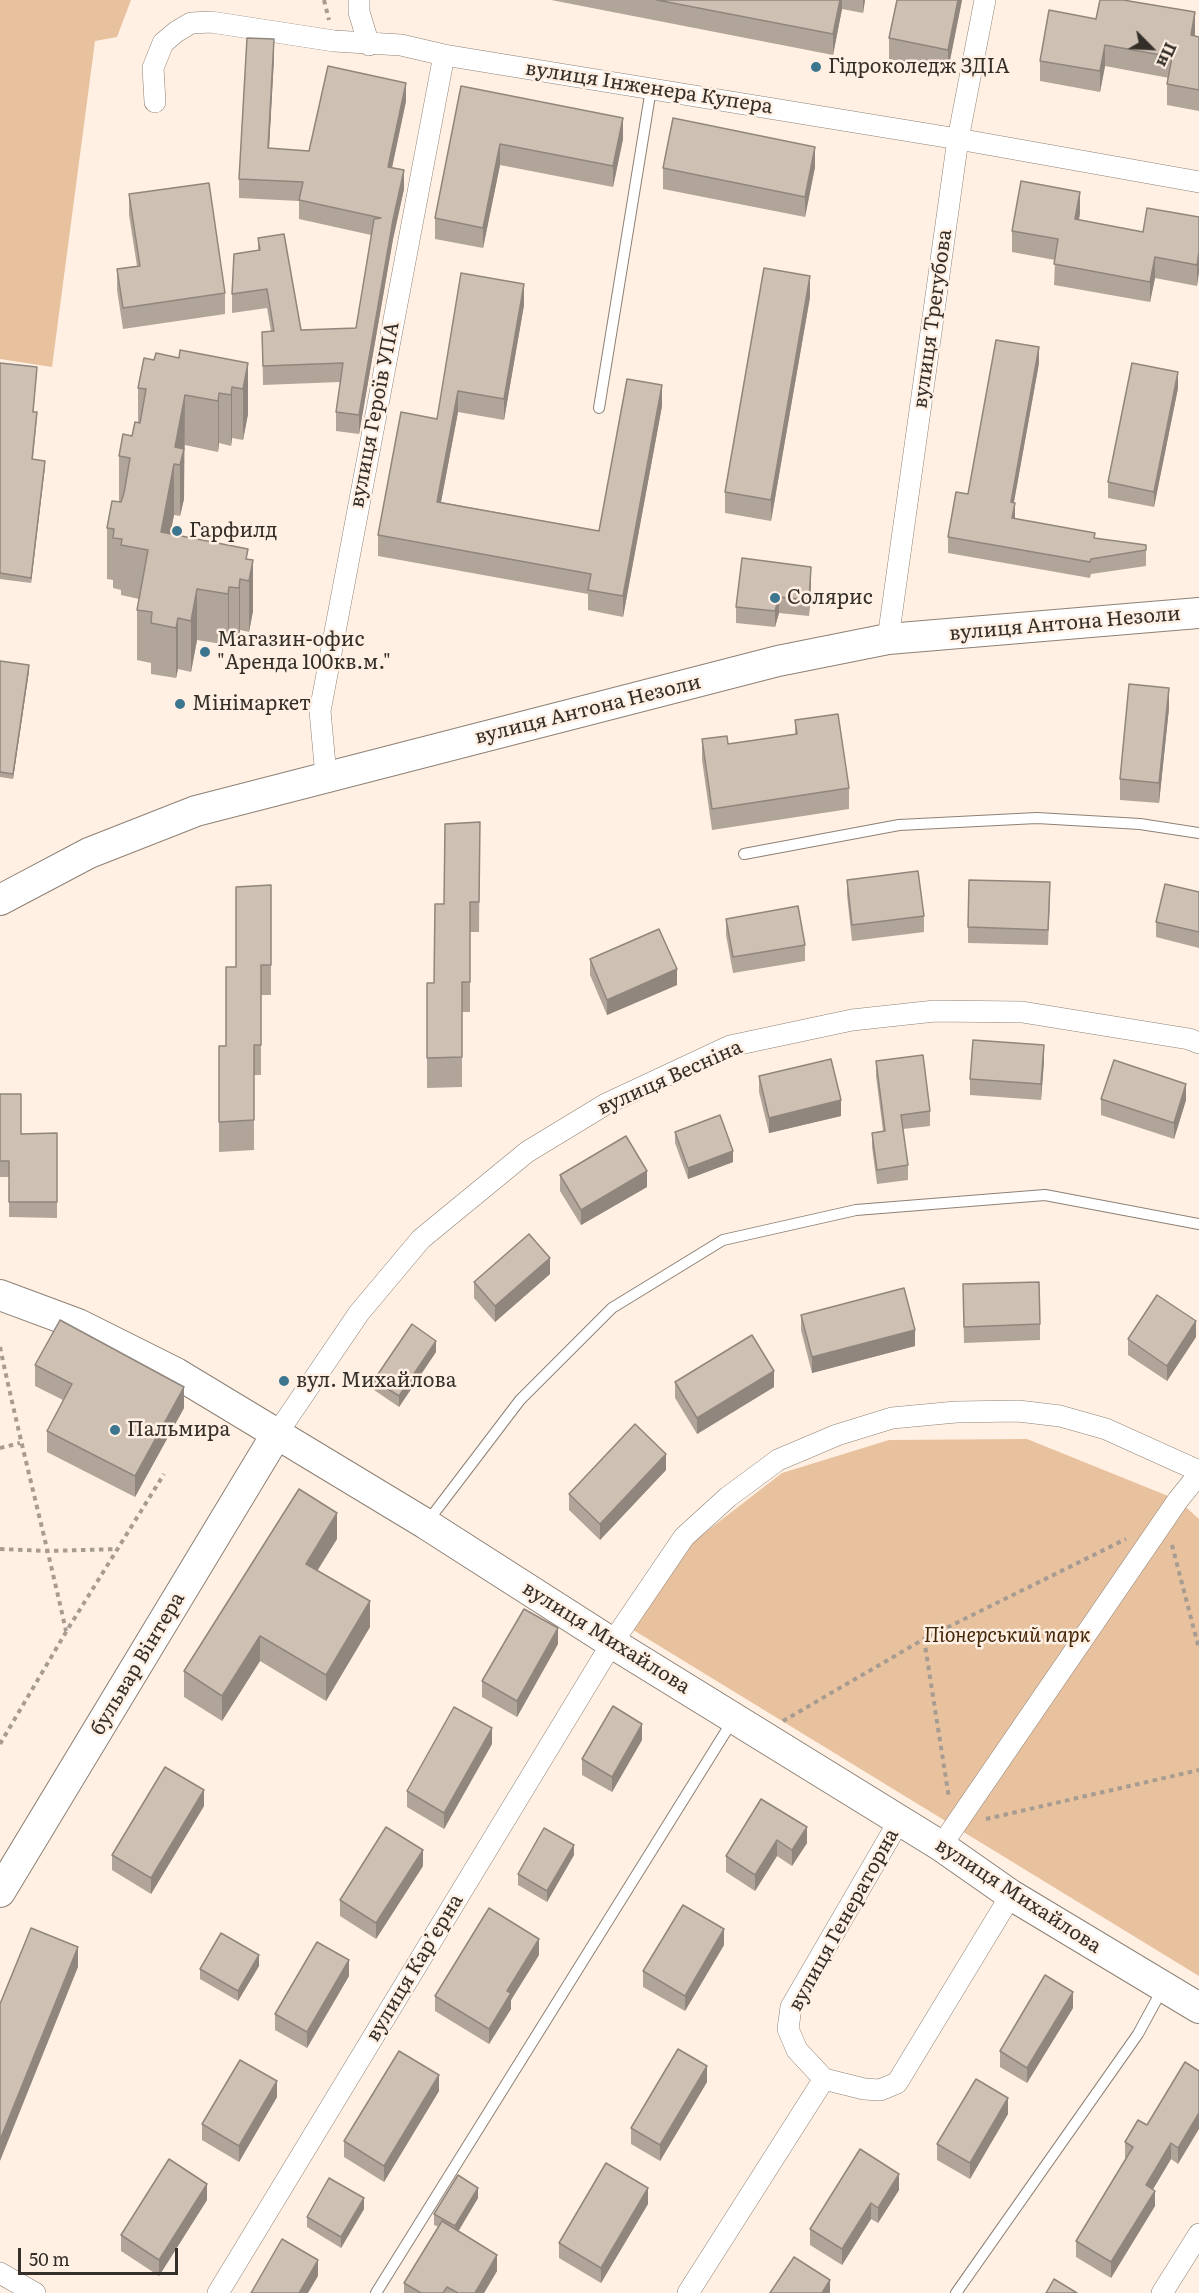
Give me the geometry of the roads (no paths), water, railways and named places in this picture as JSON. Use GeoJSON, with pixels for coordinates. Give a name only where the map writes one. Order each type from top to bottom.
{"type":"FeatureCollection","features":[{"type":"Feature","properties":{"kind":"street"},"geometry":{"type":"LineString","coordinates":[[359,0],[359,12],[369,45]]}},
{"type":"Feature","properties":{"kind":"street","name":"вулиця Трегубова"},"geometry":{"type":"LineString","coordinates":[[888,639],[958,139],[985,0]]}},
{"type":"Feature","properties":{"kind":"street","name":"вулиця Інженера Купера"},"geometry":{"type":"LineString","coordinates":[[155,102],[153,68],[164,43],[191,23],[211,22],[369,45],[401,45],[444,55],[958,139],[1199,182]]}},
{"type":"Feature","properties":{"kind":"street","name":"вулиця Героїв УПА"},"geometry":{"type":"LineString","coordinates":[[326,777],[320,711],[444,55]]}},
{"type":"Feature","properties":{"kind":"street","name":"вулиця Антона Незоли"},"geometry":{"type":"LineString","coordinates":[[0,900],[89,852],[196,812],[778,661],[888,639],[1199,613]]}},
{"type":"Feature","properties":{"kind":"street","name":"вулиця Весніна"},"geometry":{"type":"LineString","coordinates":[[276,1435],[358,1313],[421,1239],[528,1152],[606,1104],[730,1046],[852,1020],[935,1011],[1022,1012],[1189,1039],[1199,1043]]}},
{"type":"Feature","properties":{"kind":"street","name":"вулиця Михайлова"},"geometry":{"type":"LineString","coordinates":[[0,1295],[78,1324],[176,1373],[426,1524],[612,1643],[899,1821],[947,1836],[1011,1895],[1199,2008]]}},
{"type":"Feature","properties":{"kind":"street","name":"вулиця Кар’єрна"},"geometry":{"type":"LineString","coordinates":[[218,2293],[612,1643],[684,1538],[728,1497],[778,1460],[837,1435],[892,1418],[956,1412],[1018,1411],[1060,1416],[1106,1429],[1199,1472]]}},
{"type":"Feature","properties":{"kind":"street","name":"бульвар Вінтера"},"geometry":{"type":"LineString","coordinates":[[0,1893],[276,1435]]}},
{"type":"Feature","properties":{"kind":"street"},"geometry":{"type":"LineString","coordinates":[[947,1836],[1199,1472]]}},
{"type":"Feature","properties":{"kind":"street","name":"вулиця Генераторна"},"geometry":{"type":"LineString","coordinates":[[824,2079],[797,2050],[792,2040],[788,2029],[791,2007],[899,1821]]}},
{"type":"Feature","properties":{"kind":"street"},"geometry":{"type":"LineString","coordinates":[[688,2293],[824,2079],[864,2089],[880,2090],[897,2083],[1011,1895]]}},
{"type":"Feature","properties":{"kind":"street"},"geometry":{"type":"LineString","coordinates":[[1162,2293],[1199,2234]]}},
{"type":"Feature","properties":{"kind":"street"},"geometry":{"type":"LineString","coordinates":[[0,2273],[35,2293]]}},
{"type":"Feature","properties":{"kind":"lane"},"geometry":{"type":"LineString","coordinates":[[599,408],[651,88]]}},
{"type":"Feature","properties":{"kind":"lane"},"geometry":{"type":"LineString","coordinates":[[744,854],[900,825],[1037,818],[1140,824],[1199,833]]}},
{"type":"Feature","properties":{"kind":"lane"},"geometry":{"type":"LineString","coordinates":[[426,1524],[520,1400],[612,1308],[723,1240],[856,1210],[1045,1195],[1199,1224]]}},
{"type":"Feature","properties":{"kind":"lane"},"geometry":{"type":"LineString","coordinates":[[376,2293],[735,1718]]}},
{"type":"Feature","properties":{"kind":"lane"},"geometry":{"type":"LineString","coordinates":[[956,2293],[1138,2034],[1164,1987]]}},
{"type":"Feature","properties":{"kind":"place","name":"Гідроколедж ЗДIА"},"geometry":{"type":"Point","coordinates":[816,67]}},
{"type":"Feature","properties":{"kind":"place","name":"Гарфилд"},"geometry":{"type":"Point","coordinates":[177,531]}},
{"type":"Feature","properties":{"kind":"place","name":"Солярис"},"geometry":{"type":"Point","coordinates":[775,598]}},
{"type":"Feature","properties":{"kind":"place","name":"Магазин-офис \"Аренда 100кв.м.\""},"geometry":{"type":"Point","coordinates":[205,652]}},
{"type":"Feature","properties":{"kind":"place","name":"Мінімаркет"},"geometry":{"type":"Point","coordinates":[180,704]}},
{"type":"Feature","properties":{"kind":"place","name":"вул. Михайлова"},"geometry":{"type":"Point","coordinates":[284,1381]}},
{"type":"Feature","properties":{"kind":"place","name":"Пальмира"},"geometry":{"type":"Point","coordinates":[115,1430]}},
{"type":"Feature","properties":{"kind":"park label","name":"Піонерський парк"},"geometry":{"type":"Point","coordinates":[1007,1636]}}]}
